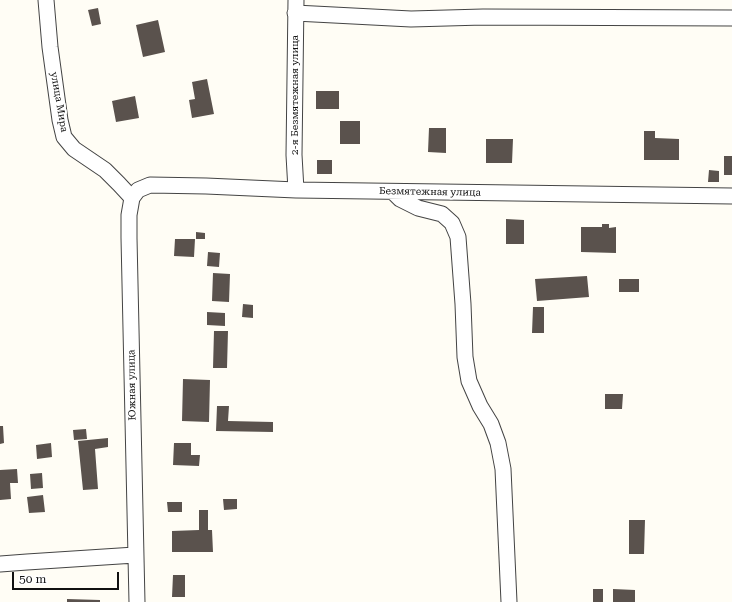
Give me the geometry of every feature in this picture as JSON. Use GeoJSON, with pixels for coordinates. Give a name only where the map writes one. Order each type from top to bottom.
{"type":"FeatureCollection","features":[{"type":"Feature","properties":{"kind":"street","name":"улица Мира"},"geometry":{"type":"LineString","coordinates":[[46,0],[50,47],[60,120],[64,137],[74,149],[105,170],[132,198]]}},
{"type":"Feature","properties":{"kind":"street"},"geometry":{"type":"LineString","coordinates":[[296,7],[411,19],[483,17],[732,18]]}},
{"type":"Feature","properties":{"kind":"street","name":"2-я Безмятежная улица"},"geometry":{"type":"LineString","coordinates":[[296,7],[294,155],[296,190]]}},
{"type":"Feature","properties":{"kind":"street","name":"Безмятежная улица"},"geometry":{"type":"LineString","coordinates":[[132,198],[138,190],[150,186],[206,186],[393,192],[732,196]]}},
{"type":"Feature","properties":{"kind":"street"},"geometry":{"type":"LineString","coordinates":[[393,192],[400,199],[418,208],[442,214],[452,223],[458,237],[465,357],[469,381],[480,406],[492,424],[498,443],[502,468],[509,602]]}},
{"type":"Feature","properties":{"kind":"street","name":"Южная улица"},"geometry":{"type":"LineString","coordinates":[[132,198],[129,246],[136,602]]}},
{"type":"Feature","properties":{"kind":"street"},"geometry":{"type":"LineString","coordinates":[[0,564],[135,555]]}},
{"type":"Feature","properties":{"kind":"building"},"geometry":{"type":"Polygon","coordinates":[[[98,8],[101,24],[92,26],[88,10],[98,8]]]}},
{"type":"Feature","properties":{"kind":"building"},"geometry":{"type":"Polygon","coordinates":[[[158,20],[165,52],[143,57],[136,25],[158,20]]]}},
{"type":"Feature","properties":{"kind":"building"},"geometry":{"type":"Polygon","coordinates":[[[207,79],[214,114],[192,118],[189,100],[195,99],[192,82],[207,79]]]}},
{"type":"Feature","properties":{"kind":"building"},"geometry":{"type":"Polygon","coordinates":[[[316,91],[339,91],[339,109],[316,109],[316,91]]]}},
{"type":"Feature","properties":{"kind":"building"},"geometry":{"type":"Polygon","coordinates":[[[135,96],[139,118],[116,122],[112,101],[135,96]]]}},
{"type":"Feature","properties":{"kind":"building"},"geometry":{"type":"Polygon","coordinates":[[[340,121],[360,121],[360,144],[340,144],[340,121]]]}},
{"type":"Feature","properties":{"kind":"building"},"geometry":{"type":"Polygon","coordinates":[[[429,128],[446,128],[446,153],[428,152],[429,128]]]}},
{"type":"Feature","properties":{"kind":"building"},"geometry":{"type":"Polygon","coordinates":[[[644,131],[655,131],[655,138],[679,139],[679,160],[644,160],[644,131]]]}},
{"type":"Feature","properties":{"kind":"building"},"geometry":{"type":"Polygon","coordinates":[[[486,139],[513,139],[512,163],[486,163],[486,139]]]}},
{"type":"Feature","properties":{"kind":"building"},"geometry":{"type":"Polygon","coordinates":[[[724,156],[732,156],[732,175],[724,175],[724,156]]]}},
{"type":"Feature","properties":{"kind":"building"},"geometry":{"type":"Polygon","coordinates":[[[317,160],[332,160],[332,174],[317,174],[317,160]]]}},
{"type":"Feature","properties":{"kind":"building"},"geometry":{"type":"Polygon","coordinates":[[[709,170],[719,171],[719,182],[708,182],[709,170]]]}},
{"type":"Feature","properties":{"kind":"building"},"geometry":{"type":"Polygon","coordinates":[[[506,219],[524,220],[524,244],[506,244],[506,219]]]}},
{"type":"Feature","properties":{"kind":"building"},"geometry":{"type":"Polygon","coordinates":[[[602,224],[609,224],[609,228],[616,227],[616,253],[581,252],[581,227],[602,227],[602,224]]]}},
{"type":"Feature","properties":{"kind":"building"},"geometry":{"type":"Polygon","coordinates":[[[196,232],[205,233],[205,239],[196,239],[196,232]]]}},
{"type":"Feature","properties":{"kind":"building"},"geometry":{"type":"Polygon","coordinates":[[[175,239],[195,239],[194,257],[174,256],[175,239]]]}},
{"type":"Feature","properties":{"kind":"building"},"geometry":{"type":"Polygon","coordinates":[[[208,252],[220,253],[219,267],[207,266],[208,252]]]}},
{"type":"Feature","properties":{"kind":"building"},"geometry":{"type":"Polygon","coordinates":[[[213,273],[230,274],[229,302],[212,301],[213,273]]]}},
{"type":"Feature","properties":{"kind":"building"},"geometry":{"type":"Polygon","coordinates":[[[587,276],[589,297],[537,301],[535,279],[587,276]]]}},
{"type":"Feature","properties":{"kind":"building"},"geometry":{"type":"Polygon","coordinates":[[[619,279],[639,279],[639,292],[619,292],[619,279]]]}},
{"type":"Feature","properties":{"kind":"building"},"geometry":{"type":"Polygon","coordinates":[[[243,304],[253,305],[253,318],[242,317],[243,304]]]}},
{"type":"Feature","properties":{"kind":"building"},"geometry":{"type":"Polygon","coordinates":[[[533,307],[544,307],[544,333],[532,333],[533,307]]]}},
{"type":"Feature","properties":{"kind":"building"},"geometry":{"type":"Polygon","coordinates":[[[207,312],[225,313],[225,326],[207,325],[207,312]]]}},
{"type":"Feature","properties":{"kind":"building"},"geometry":{"type":"Polygon","coordinates":[[[214,331],[228,331],[227,368],[213,368],[214,331]]]}},
{"type":"Feature","properties":{"kind":"building"},"geometry":{"type":"Polygon","coordinates":[[[183,379],[210,380],[209,422],[182,421],[183,379]]]}},
{"type":"Feature","properties":{"kind":"building"},"geometry":{"type":"Polygon","coordinates":[[[605,394],[623,394],[622,409],[605,409],[605,394]]]}},
{"type":"Feature","properties":{"kind":"building"},"geometry":{"type":"Polygon","coordinates":[[[217,406],[229,406],[228,421],[273,422],[273,432],[216,431],[217,406]]]}},
{"type":"Feature","properties":{"kind":"building"},"geometry":{"type":"Polygon","coordinates":[[[0,426],[3,426],[4,443],[0,444],[0,426]]]}},
{"type":"Feature","properties":{"kind":"building"},"geometry":{"type":"Polygon","coordinates":[[[86,429],[87,439],[74,440],[73,430],[86,429]]]}},
{"type":"Feature","properties":{"kind":"building"},"geometry":{"type":"Polygon","coordinates":[[[108,438],[108,447],[95,449],[98,489],[83,490],[78,441],[108,438]]]}},
{"type":"Feature","properties":{"kind":"building"},"geometry":{"type":"Polygon","coordinates":[[[51,443],[52,457],[37,459],[36,445],[51,443]]]}},
{"type":"Feature","properties":{"kind":"building"},"geometry":{"type":"Polygon","coordinates":[[[174,443],[191,443],[191,455],[200,455],[199,466],[173,465],[174,443]]]}},
{"type":"Feature","properties":{"kind":"building"},"geometry":{"type":"Polygon","coordinates":[[[17,469],[18,483],[10,483],[11,499],[0,500],[0,470],[17,469]]]}},
{"type":"Feature","properties":{"kind":"building"},"geometry":{"type":"Polygon","coordinates":[[[42,473],[43,488],[31,489],[30,474],[42,473]]]}},
{"type":"Feature","properties":{"kind":"building"},"geometry":{"type":"Polygon","coordinates":[[[43,495],[45,512],[29,513],[27,497],[43,495]]]}},
{"type":"Feature","properties":{"kind":"building"},"geometry":{"type":"Polygon","coordinates":[[[223,499],[237,499],[237,509],[224,510],[223,499]]]}},
{"type":"Feature","properties":{"kind":"building"},"geometry":{"type":"Polygon","coordinates":[[[167,502],[182,502],[182,512],[168,512],[167,502]]]}},
{"type":"Feature","properties":{"kind":"building"},"geometry":{"type":"Polygon","coordinates":[[[199,510],[208,510],[208,530],[212,530],[213,552],[172,552],[172,531],[199,530],[199,510]]]}},
{"type":"Feature","properties":{"kind":"building"},"geometry":{"type":"Polygon","coordinates":[[[629,520],[645,520],[644,554],[629,554],[629,520]]]}},
{"type":"Feature","properties":{"kind":"building"},"geometry":{"type":"Polygon","coordinates":[[[173,575],[185,575],[185,597],[172,597],[173,575]]]}},
{"type":"Feature","properties":{"kind":"building"},"geometry":{"type":"Polygon","coordinates":[[[593,589],[603,589],[603,602],[593,602],[593,589]]]}},
{"type":"Feature","properties":{"kind":"building"},"geometry":{"type":"Polygon","coordinates":[[[613,589],[635,590],[635,602],[613,602],[613,589]]]}},
{"type":"Feature","properties":{"kind":"building"},"geometry":{"type":"Polygon","coordinates":[[[67,599],[100,600],[100,602],[67,602],[67,599]]]}}]}
